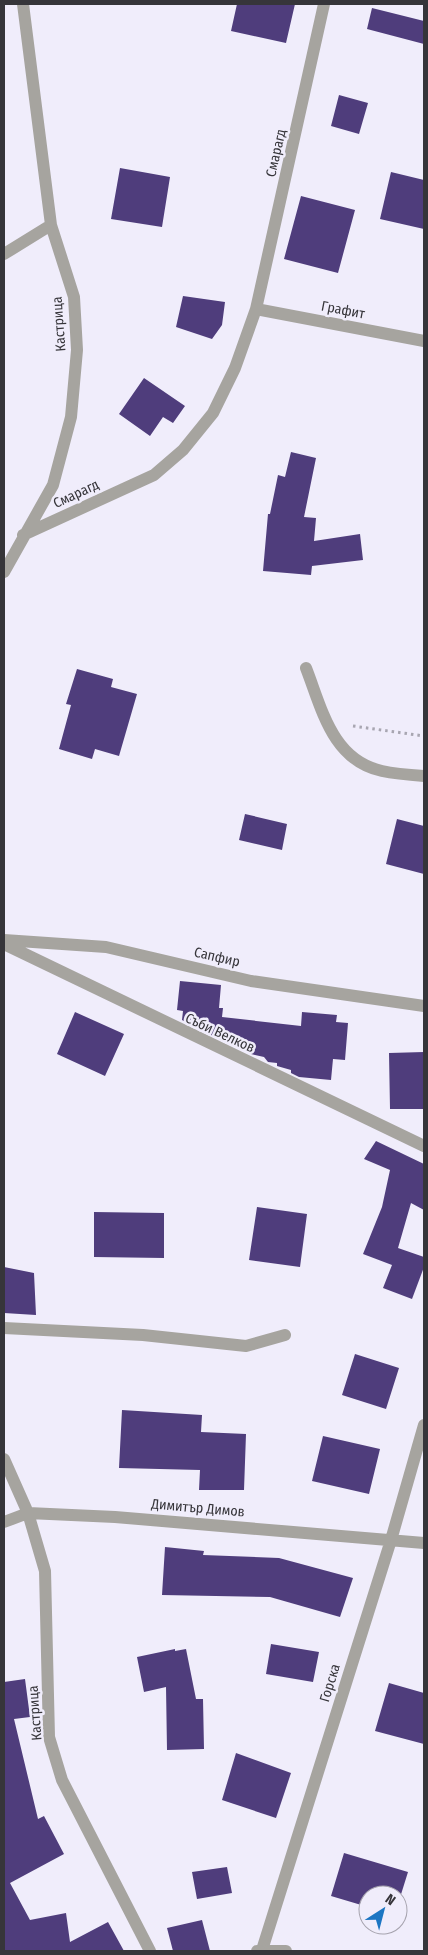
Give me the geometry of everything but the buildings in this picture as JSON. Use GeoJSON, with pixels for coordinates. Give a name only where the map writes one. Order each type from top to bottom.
{"type":"FeatureCollection","features":[{"type":"Feature","properties":{"kind":"street","name":"Кастрица"},"geometry":{"type":"LineString","coordinates":[[4,572],[23,535],[53,485],[71,417],[77,350],[74,297],[51,225],[23,4]]}},
{"type":"Feature","properties":{"kind":"street","name":"Смарагд"},"geometry":{"type":"LineString","coordinates":[[23,535],[154,475],[183,450],[213,413],[235,368],[256,309],[324,4]]}},
{"type":"Feature","properties":{"kind":"street"},"geometry":{"type":"LineString","coordinates":[[4,254],[51,225]]}},
{"type":"Feature","properties":{"kind":"street","name":"Графит"},"geometry":{"type":"LineString","coordinates":[[256,309],[424,341]]}},
{"type":"Feature","properties":{"kind":"street"},"geometry":{"type":"LineString","coordinates":[[306,668],[335,740],[354,760],[380,770],[424,776]]}},
{"type":"Feature","properties":{"kind":"street","name":"Сапфир"},"geometry":{"type":"LineString","coordinates":[[4,940],[106,947],[251,981],[424,1006]]}},
{"type":"Feature","properties":{"kind":"street","name":"Съби Велков"},"geometry":{"type":"LineString","coordinates":[[4,944],[424,1146]]}},
{"type":"Feature","properties":{"kind":"street"},"geometry":{"type":"LineString","coordinates":[[4,1328],[143,1335],[246,1346],[285,1335]]}},
{"type":"Feature","properties":{"kind":"street","name":"Горска"},"geometry":{"type":"LineString","coordinates":[[260,1951],[391,1540],[424,1425]]}},
{"type":"Feature","properties":{"kind":"street","name":"Кастрица"},"geometry":{"type":"LineString","coordinates":[[4,1459],[28,1513],[45,1571],[49,1737],[62,1780],[150,1951]]}},
{"type":"Feature","properties":{"kind":"street","name":"Димитър Димов"},"geometry":{"type":"LineString","coordinates":[[4,1522],[28,1513],[138,1518],[424,1543]]}},
{"type":"Feature","properties":{"kind":"street"},"geometry":{"type":"LineString","coordinates":[[260,1951],[286,1951]]}},
{"type":"Feature","properties":{"kind":"path"},"geometry":{"type":"LineString","coordinates":[[328,722],[424,736]]}}]}
